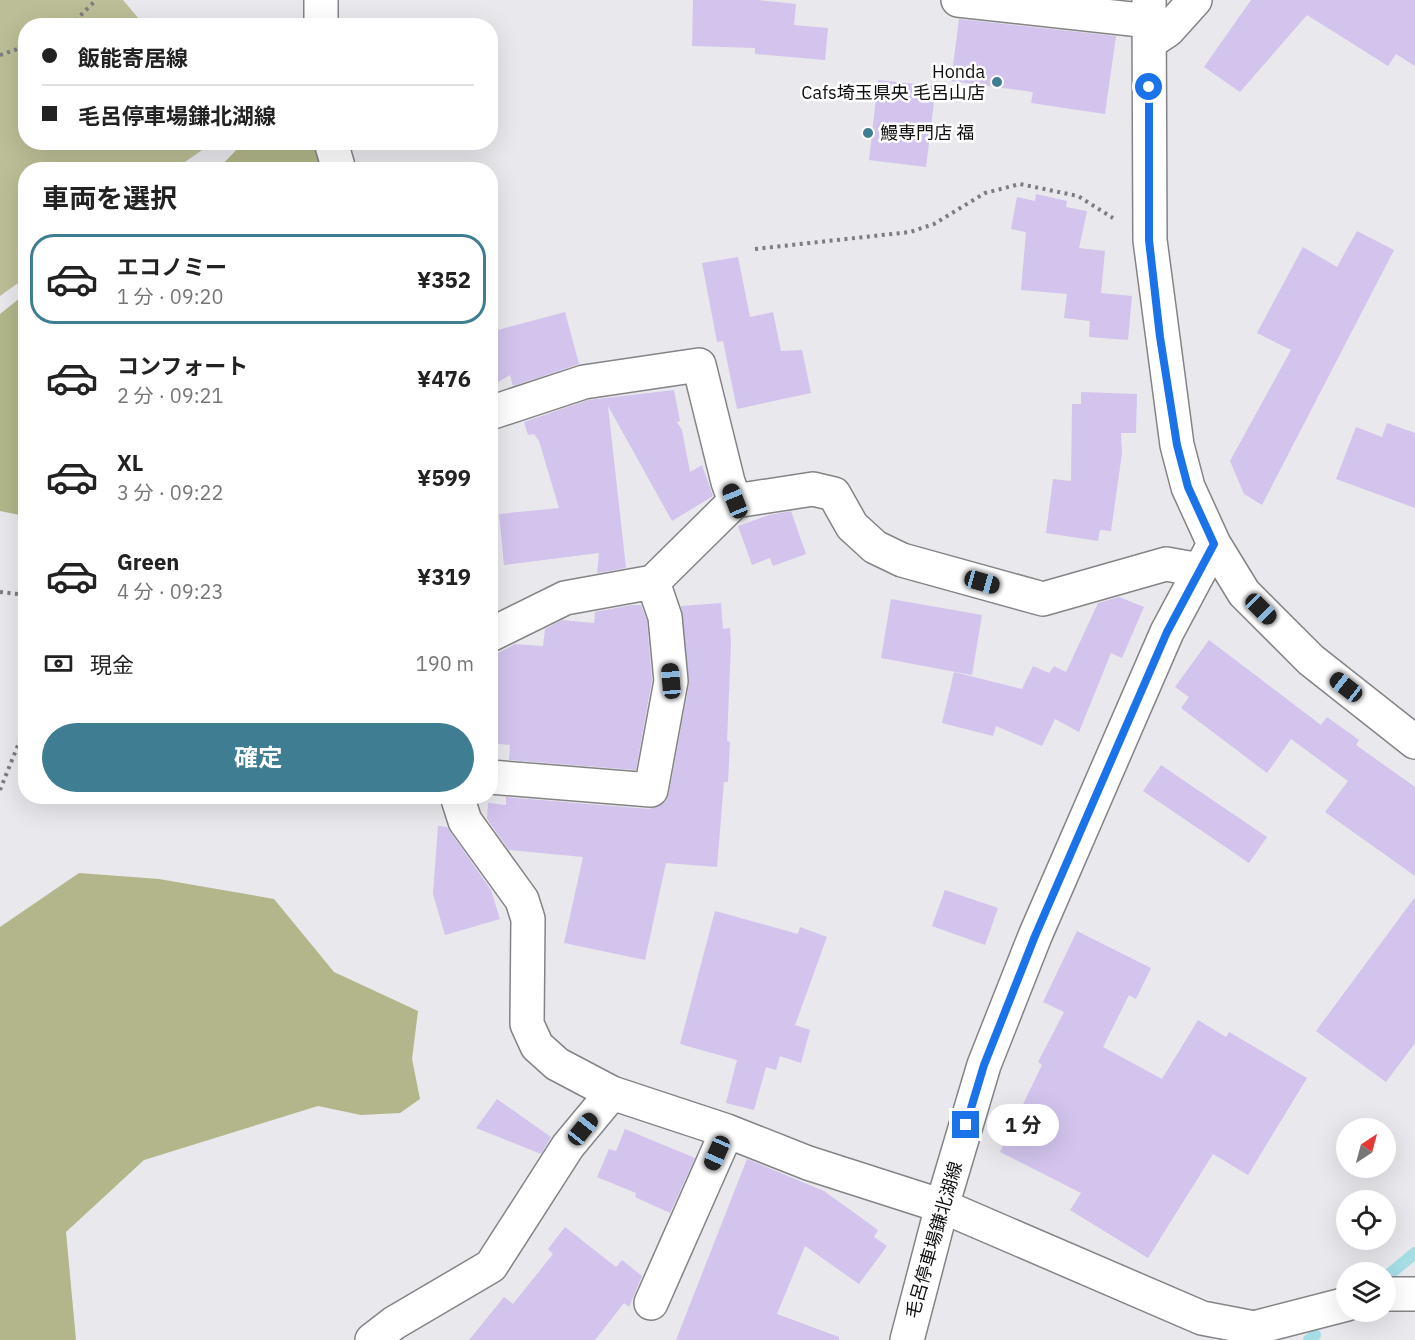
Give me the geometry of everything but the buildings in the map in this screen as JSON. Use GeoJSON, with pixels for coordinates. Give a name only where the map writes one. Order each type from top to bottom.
{"type":"FeatureCollection","features":[{"type":"Feature","properties":{"kind":"street"},"geometry":{"type":"LineString","coordinates":[[321,0],[321,18]]}},
{"type":"Feature","properties":{"kind":"street"},"geometry":{"type":"LineString","coordinates":[[958,0],[1150,21],[1168,30],[1195,0]]}},
{"type":"Feature","properties":{"kind":"street"},"geometry":{"type":"LineString","coordinates":[[1150,21],[1149,240],[1177,445],[1207,557],[1303,651],[1415,742]]}},
{"type":"Feature","properties":{"kind":"street"},"geometry":{"type":"LineString","coordinates":[[498,410],[584,382],[699,365],[728,482],[735,501]]}},
{"type":"Feature","properties":{"kind":"street"},"geometry":{"type":"LineString","coordinates":[[498,630],[565,598],[652,582],[735,501],[813,489],[834,494],[852,526],[875,547],[902,560],[1043,599],[1166,564],[1207,557]]}},
{"type":"Feature","properties":{"kind":"street","name":"毛呂停車場鎌北湖線"},"geometry":{"type":"LineString","coordinates":[[907,1340],[942,1206],[984,1065],[1035,936],[1167,632],[1207,557]]}},
{"type":"Feature","properties":{"kind":"street"},"geometry":{"type":"LineString","coordinates":[[498,778],[651,790],[671,681],[665,617],[652,582]]}},
{"type":"Feature","properties":{"kind":"street"},"geometry":{"type":"LineString","coordinates":[[460,804],[465,821],[522,900],[528,919],[527,1024],[537,1046],[556,1064],[612,1093],[727,1131],[808,1163],[942,1206],[1202,1318],[1254,1328],[1336,1307]]}},
{"type":"Feature","properties":{"kind":"street"},"geometry":{"type":"LineString","coordinates":[[372,1340],[394,1323],[491,1266],[568,1146],[612,1093]]}},
{"type":"Feature","properties":{"kind":"street"},"geometry":{"type":"LineString","coordinates":[[651,1303],[727,1131]]}},
{"type":"Feature","properties":{"kind":"street"},"geometry":{"type":"LineString","coordinates":[[1396,1294],[1415,1294]]}},
{"type":"Feature","properties":{"kind":"path"},"geometry":{"type":"LineString","coordinates":[[78,18],[96,0]]}},
{"type":"Feature","properties":{"kind":"path"},"geometry":{"type":"LineString","coordinates":[[0,55],[18,49]]}},
{"type":"Feature","properties":{"kind":"path"},"geometry":{"type":"LineString","coordinates":[[755,249],[910,232],[934,224],[985,193],[1020,184],[1078,196],[1149,240]]}},
{"type":"Feature","properties":{"kind":"path"},"geometry":{"type":"LineString","coordinates":[[0,592],[18,594]]}},
{"type":"Feature","properties":{"kind":"path"},"geometry":{"type":"LineString","coordinates":[[0,790],[18,745]]}},
{"type":"Feature","properties":{"kind":"green space"},"geometry":{"type":"Polygon","coordinates":[[[0,0],[123,0],[138,18],[18,18],[18,150],[202,150],[185,162],[18,162],[18,283],[0,296],[0,0]]]}},
{"type":"Feature","properties":{"kind":"green space"},"geometry":{"type":"Polygon","coordinates":[[[236,150],[316,150],[319,162],[225,162],[236,150]]]}},
{"type":"Feature","properties":{"kind":"green space"},"geometry":{"type":"Polygon","coordinates":[[[18,300],[18,515],[0,511],[0,314],[18,300]]]}},
{"type":"Feature","properties":{"kind":"green space"},"geometry":{"type":"Polygon","coordinates":[[[79,873],[159,879],[274,899],[334,972],[418,1011],[412,1059],[420,1099],[400,1113],[361,1115],[318,1106],[144,1160],[66,1232],[76,1340],[0,1340],[0,927],[79,873]]]}},
{"type":"Feature","properties":{"kind":"waterway"},"geometry":{"type":"LineString","coordinates":[[1396,1269],[1415,1253]]}},
{"type":"Feature","properties":{"kind":"waterway"},"geometry":{"type":"LineString","coordinates":[[1309,1340],[1315,1335]]}},
{"type":"Feature","properties":{"kind":"place","name":"Honda Cafs埼玉県央 毛呂山店"},"geometry":{"type":"Point","coordinates":[997,82]}},
{"type":"Feature","properties":{"kind":"place","name":"鰻専門店 福"},"geometry":{"type":"Point","coordinates":[868,133]}},
{"type":"Feature","properties":{"kind":"route"},"geometry":{"type":"LineString","coordinates":[[966,1125],[984,1065],[1035,936],[1167,632],[1214,544],[1188,487],[1177,445],[1160,337],[1149,240],[1149,87]]}}]}
